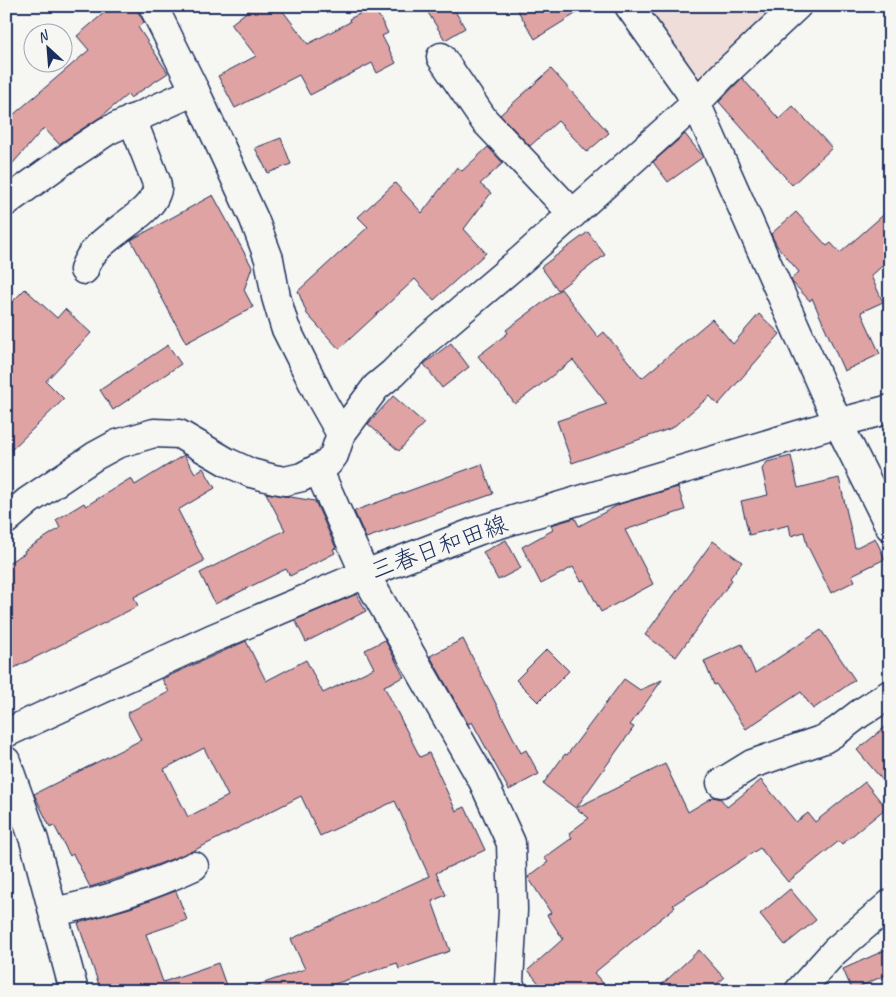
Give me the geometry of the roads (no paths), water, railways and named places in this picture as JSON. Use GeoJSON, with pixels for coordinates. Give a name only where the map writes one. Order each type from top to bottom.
{"type":"FeatureCollection","features":[{"type":"Feature","properties":{"kind":"street"},"geometry":{"type":"LineString","coordinates":[[153,6],[195,91],[254,219],[269,259],[276,297],[285,327],[341,434]]}},
{"type":"Feature","properties":{"kind":"street"},"geometry":{"type":"LineString","coordinates":[[629,6],[688,89],[696,104],[838,423],[887,516]]}},
{"type":"Feature","properties":{"kind":"street"},"geometry":{"type":"LineString","coordinates":[[6,520],[28,501],[95,456],[116,444],[154,433],[178,434],[227,462],[251,473],[285,481],[302,477],[328,463],[334,455],[341,434],[376,387],[393,373],[423,342],[573,214],[696,104],[722,75],[797,6]]}},
{"type":"Feature","properties":{"kind":"street"},"geometry":{"type":"LineString","coordinates":[[441,57],[484,120],[573,214]]}},
{"type":"Feature","properties":{"kind":"street"},"geometry":{"type":"LineString","coordinates":[[6,202],[107,131],[195,91]]}},
{"type":"Feature","properties":{"kind":"street"},"geometry":{"type":"LineString","coordinates":[[84,270],[86,261],[111,236],[140,213],[154,199],[157,191],[156,181],[132,119]]}},
{"type":"Feature","properties":{"kind":"street","name":"三春日和田線"},"geometry":{"type":"LineString","coordinates":[[6,733],[212,639],[365,574],[514,519],[890,409]]}},
{"type":"Feature","properties":{"kind":"street"},"geometry":{"type":"LineString","coordinates":[[318,469],[365,574],[483,781],[510,843],[513,910],[509,982],[512,991]]}},
{"type":"Feature","properties":{"kind":"street"},"geometry":{"type":"LineString","coordinates":[[721,783],[752,764],[824,739],[890,694]]}},
{"type":"Feature","properties":{"kind":"street"},"geometry":{"type":"LineString","coordinates":[[6,761],[34,840],[74,991]]}},
{"type":"Feature","properties":{"kind":"street"},"geometry":{"type":"LineString","coordinates":[[53,912],[121,896],[160,882],[194,866]]}},
{"type":"Feature","properties":{"kind":"street"},"geometry":{"type":"LineString","coordinates":[[799,991],[835,951],[890,904]]}}]}
